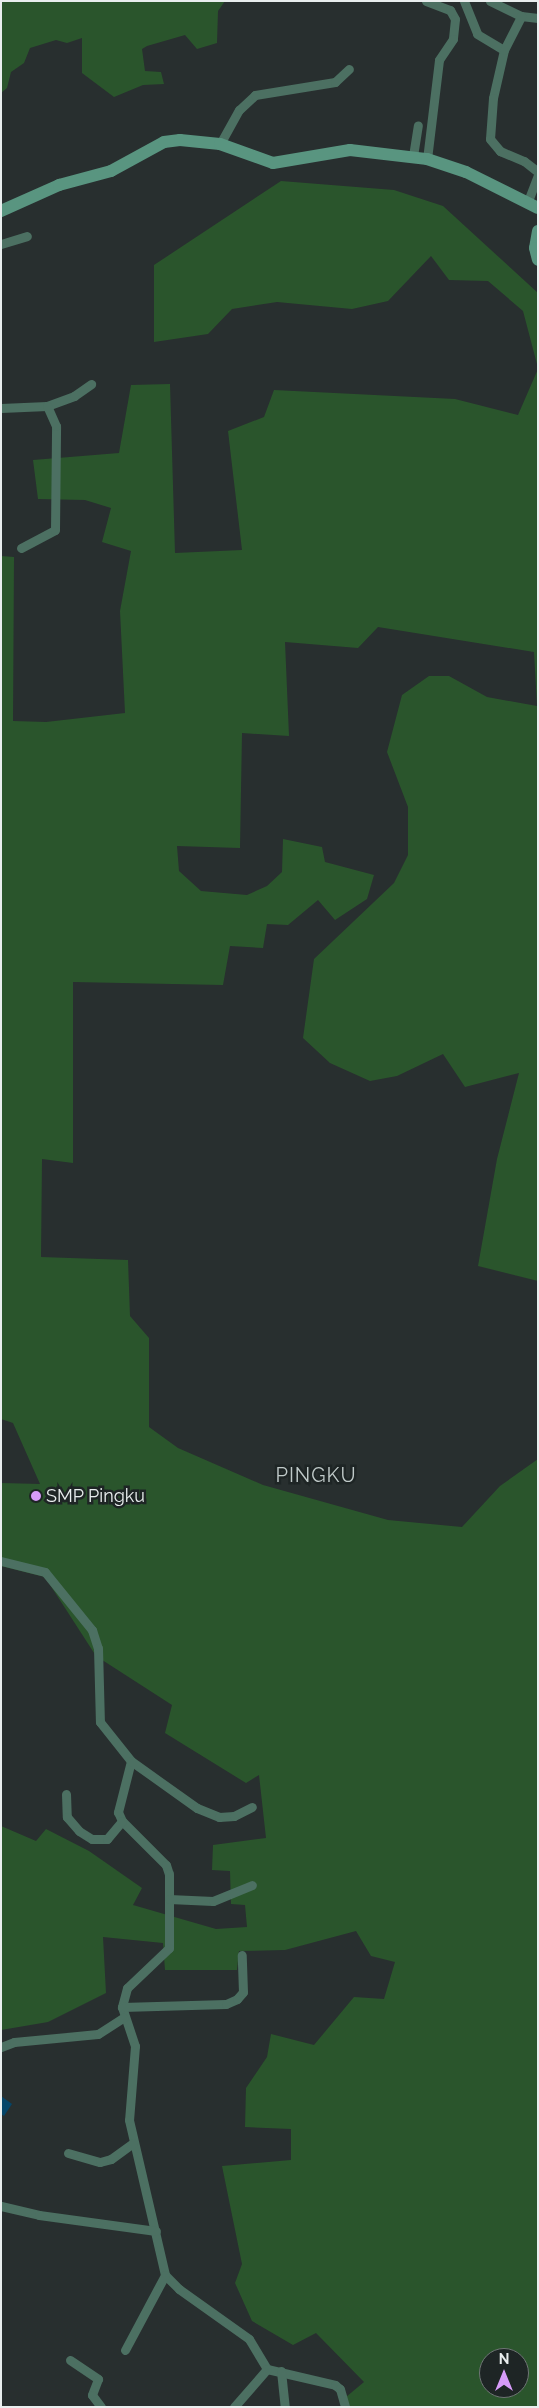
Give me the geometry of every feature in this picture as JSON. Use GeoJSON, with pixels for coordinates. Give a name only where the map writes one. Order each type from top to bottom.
{"type":"FeatureCollection","features":[{"type":"Feature","properties":{"kind":"street"},"geometry":{"type":"LineString","coordinates":[[426,1],[450,10],[455,19],[453,39],[439,60],[427,159]]}},
{"type":"Feature","properties":{"kind":"street"},"geometry":{"type":"LineString","coordinates":[[464,1],[476,34],[504,50]]}},
{"type":"Feature","properties":{"kind":"street"},"geometry":{"type":"LineString","coordinates":[[490,1],[521,16],[538,18]]}},
{"type":"Feature","properties":{"kind":"street"},"geometry":{"type":"LineString","coordinates":[[1,211],[59,185],[112,171],[164,142],[180,140],[220,144],[273,162],[350,150],[413,156],[466,172],[533,204],[538,173],[524,161],[500,151],[490,139],[494,98],[504,50],[521,16]]}},
{"type":"Feature","properties":{"kind":"street"},"geometry":{"type":"LineString","coordinates":[[220,144],[239,110],[255,95],[335,82],[349,69]]}},
{"type":"Feature","properties":{"kind":"street"},"geometry":{"type":"LineString","coordinates":[[413,156],[418,125]]}},
{"type":"Feature","properties":{"kind":"street"},"geometry":{"type":"LineString","coordinates":[[538,231],[535,248],[538,260]]}},
{"type":"Feature","properties":{"kind":"street"},"geometry":{"type":"LineString","coordinates":[[1,244],[27,236]]}},
{"type":"Feature","properties":{"kind":"street"},"geometry":{"type":"LineString","coordinates":[[1,408],[47,406],[74,396],[91,384]]}},
{"type":"Feature","properties":{"kind":"street"},"geometry":{"type":"LineString","coordinates":[[21,548],[55,530],[56,426],[47,406]]}},
{"type":"Feature","properties":{"kind":"street"},"geometry":{"type":"LineString","coordinates":[[1,1561],[45,1572],[92,1630],[98,1648],[100,1722],[131,1761],[197,1808],[219,1817],[234,1816],[252,1807]]}},
{"type":"Feature","properties":{"kind":"street"},"geometry":{"type":"LineString","coordinates":[[131,1761],[118,1802],[122,1820],[166,1865],[169,1899],[169,1948],[127,1988],[122,2008],[123,2018],[135,2046],[129,2097],[133,2142],[156,2230],[165,2275],[179,2289],[249,2339],[267,2369]]}},
{"type":"Feature","properties":{"kind":"street"},"geometry":{"type":"LineString","coordinates":[[66,1794],[67,1817],[79,1831],[92,1839],[107,1839],[122,1820]]}},
{"type":"Feature","properties":{"kind":"street"},"geometry":{"type":"LineString","coordinates":[[169,1899],[213,1901],[252,1885]]}},
{"type":"Feature","properties":{"kind":"street"},"geometry":{"type":"LineString","coordinates":[[122,2008],[226,2004],[237,1999],[243,1992],[242,1955]]}},
{"type":"Feature","properties":{"kind":"street"},"geometry":{"type":"LineString","coordinates":[[1,2047],[14,2042],[98,2034],[123,2018]]}},
{"type":"Feature","properties":{"kind":"street"},"geometry":{"type":"LineString","coordinates":[[68,2153],[100,2162],[111,2159],[133,2142]]}},
{"type":"Feature","properties":{"kind":"street"},"geometry":{"type":"LineString","coordinates":[[1,2206],[39,2216],[156,2230]]}},
{"type":"Feature","properties":{"kind":"street"},"geometry":{"type":"LineString","coordinates":[[125,2350],[165,2275]]}},
{"type":"Feature","properties":{"kind":"street"},"geometry":{"type":"LineString","coordinates":[[70,2360],[98,2379],[92,2395],[101,2407]]}},
{"type":"Feature","properties":{"kind":"street"},"geometry":{"type":"LineString","coordinates":[[267,2369],[335,2385],[340,2390],[345,2407]]}},
{"type":"Feature","properties":{"kind":"street"},"geometry":{"type":"LineString","coordinates":[[234,2407],[267,2369]]}},
{"type":"Feature","properties":{"kind":"street"},"geometry":{"type":"LineString","coordinates":[[281,2371],[285,2407]]}},
{"type":"Feature","properties":{"kind":"green space"},"geometry":{"type":"Polygon","coordinates":[[[1,1],[225,1],[218,11],[217,43],[197,49],[185,35],[147,46],[142,49],[145,71],[161,72],[164,84],[143,85],[114,97],[82,73],[82,38],[67,43],[56,40],[30,48],[24,63],[11,72],[7,88],[1,93],[1,1]]]}},
{"type":"Feature","properties":{"kind":"green space"},"geometry":{"type":"Polygon","coordinates":[[[281,181],[394,190],[443,206],[538,293],[538,368],[523,311],[488,281],[449,280],[431,256],[388,301],[352,309],[277,302],[232,309],[208,334],[154,342],[154,265],[281,181]]]}},
{"type":"Feature","properties":{"kind":"green space"},"geometry":{"type":"Polygon","coordinates":[[[538,369],[538,1281],[478,1266],[497,1159],[519,1073],[465,1087],[443,1054],[397,1076],[370,1081],[330,1063],[303,1038],[314,959],[394,883],[408,855],[408,807],[387,752],[402,695],[429,676],[449,676],[487,697],[537,706],[534,652],[378,627],[358,648],[285,642],[289,736],[242,733],[240,848],[177,846],[179,871],[201,891],[247,895],[267,886],[282,872],[283,839],[322,847],[325,862],[374,875],[367,899],[335,920],[318,900],[288,925],[267,924],[263,948],[230,946],[223,985],[73,982],[73,1163],[42,1159],[41,1257],[128,1260],[130,1316],[149,1338],[149,1427],[178,1448],[263,1485],[388,1520],[462,1527],[500,1486],[538,1459],[538,2407],[342,2407],[340,2402],[364,2382],[316,2333],[293,2345],[252,2321],[235,2283],[242,2264],[222,2166],[291,2160],[291,2129],[245,2127],[246,2088],[267,2057],[271,2034],[314,2045],[354,1997],[384,1999],[395,1962],[371,1956],[356,1931],[285,1950],[239,1951],[237,1970],[165,1970],[163,1943],[103,1937],[106,1993],[48,2022],[1,2030],[1,1826],[36,1841],[46,1829],[89,1851],[142,1888],[133,1905],[216,1929],[247,1927],[245,1905],[231,1904],[230,1871],[212,1870],[213,1845],[266,1838],[259,1775],[246,1783],[165,1733],[172,1705],[96,1656],[45,1577],[1,1566],[1,1483],[40,1484],[13,1423],[1,1419],[1,556],[14,557],[13,721],[46,722],[125,713],[120,611],[131,551],[102,542],[111,508],[85,500],[38,499],[33,460],[119,453],[131,385],[170,384],[175,553],[242,550],[228,431],[264,417],[274,390],[455,399],[518,415],[538,369]]]}},
{"type":"Feature","properties":{"kind":"water"},"geometry":{"type":"Polygon","coordinates":[[[1,2096],[12,2104],[4,2116],[1,2114],[1,2096]]]}},
{"type":"Feature","properties":{"kind":"place","name":"SMP Pingku"},"geometry":{"type":"Point","coordinates":[36,1496]}},
{"type":"Feature","properties":{"kind":"district","name":"PINGKU"},"geometry":{"type":"Point","coordinates":[316,1475]}}]}
